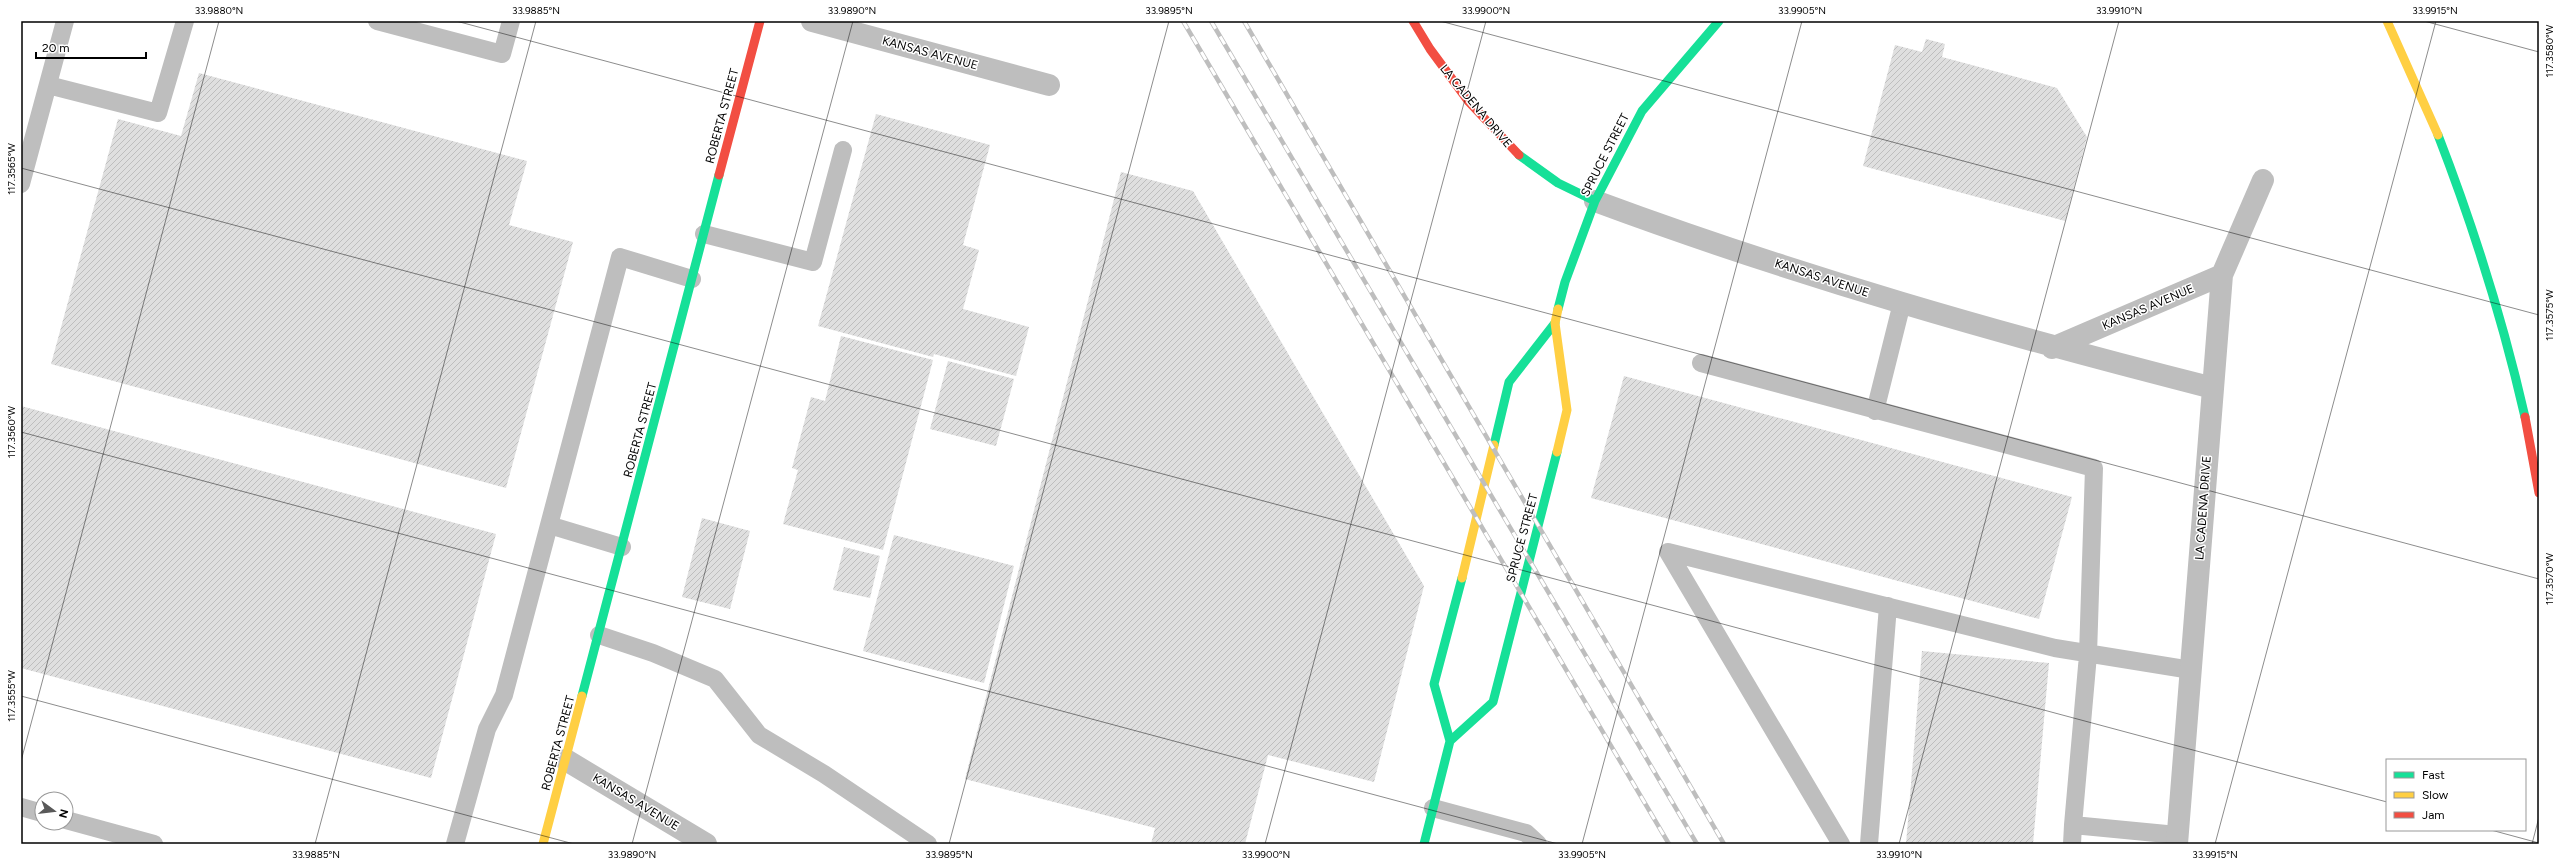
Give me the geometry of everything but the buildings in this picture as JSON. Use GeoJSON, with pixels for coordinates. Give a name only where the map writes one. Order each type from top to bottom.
{"type":"FeatureCollection","features":[{"type":"Feature","properties":{"kind":"main road","name":"ROBERTA STREET"},"geometry":{"type":"LineString","coordinates":[[542,844],[566,760],[760,21]]}},
{"type":"Feature","properties":{"kind":"main road","name":"LA CADENA DRIVE"},"geometry":{"type":"LineString","coordinates":[[1413,21],[1430,50],[1469,102],[1512,151],[1558,183],[1595,201]]}},
{"type":"Feature","properties":{"kind":"main road","name":"SPRUCE STREET"},"geometry":{"type":"LineString","coordinates":[[1450,741],[1493,702],[1519,593],[1539,526],[1566,410],[1555,323],[1565,282],[1595,201],[1642,111],[1719,21]]}},
{"type":"Feature","properties":{"kind":"main road"},"geometry":{"type":"LineString","coordinates":[[2387,21],[2437,130],[2480,246],[2513,362],[2539,493]]}},
{"type":"Feature","properties":{"kind":"main road","name":"SPRUCE STREET"},"geometry":{"type":"LineString","coordinates":[[1424,844],[1450,741],[1434,684],[1477,520],[1509,382],[1555,323]]}},
{"type":"Feature","properties":{"kind":"street","name":"KANSAS AVENUE"},"geometry":{"type":"LineString","coordinates":[[812,21],[1049,85]]}},
{"type":"Feature","properties":{"kind":"street","name":"LA CADENA DRIVE"},"geometry":{"type":"LineString","coordinates":[[2177,839],[2222,275],[2263,180]]}},
{"type":"Feature","properties":{"kind":"street","name":"KANSAS AVENUE"},"geometry":{"type":"LineString","coordinates":[[1595,201],[1678,232],[1902,304],[2052,348],[2213,388]]}},
{"type":"Feature","properties":{"kind":"street","name":"KANSAS AVENUE"},"geometry":{"type":"LineString","coordinates":[[2052,348],[2222,275]]}},
{"type":"Feature","properties":{"kind":"street","name":"KANSAS AVENUE"},"geometry":{"type":"LineString","coordinates":[[566,760],[706,844]]}},
{"type":"Feature","properties":{"kind":"lane"},"geometry":{"type":"LineString","coordinates":[[21,184],[65,21]]}},
{"type":"Feature","properties":{"kind":"lane"},"geometry":{"type":"LineString","coordinates":[[48,85],[158,113],[185,21]]}},
{"type":"Feature","properties":{"kind":"lane"},"geometry":{"type":"LineString","coordinates":[[377,21],[502,54],[511,21]]}},
{"type":"Feature","properties":{"kind":"lane"},"geometry":{"type":"LineString","coordinates":[[704,234],[813,262],[843,150]]}},
{"type":"Feature","properties":{"kind":"lane"},"geometry":{"type":"LineString","coordinates":[[455,844],[487,730],[504,695],[620,257],[692,278]]}},
{"type":"Feature","properties":{"kind":"lane"},"geometry":{"type":"LineString","coordinates":[[1875,411],[1902,304]]}},
{"type":"Feature","properties":{"kind":"lane"},"geometry":{"type":"LineString","coordinates":[[1701,363],[1875,411],[2094,468],[2088,655],[2072,844]]}},
{"type":"Feature","properties":{"kind":"lane"},"geometry":{"type":"LineString","coordinates":[[549,526],[622,547]]}},
{"type":"Feature","properties":{"kind":"lane"},"geometry":{"type":"LineString","coordinates":[[1841,844],[1668,552],[2088,655],[2191,670]]}},
{"type":"Feature","properties":{"kind":"lane"},"geometry":{"type":"LineString","coordinates":[[1869,844],[1888,606]]}},
{"type":"Feature","properties":{"kind":"lane"},"geometry":{"type":"LineString","coordinates":[[599,635],[653,653],[715,679],[759,735],[824,774],[928,844]]}},
{"type":"Feature","properties":{"kind":"lane"},"geometry":{"type":"LineString","coordinates":[[21,807],[34,811]]}},
{"type":"Feature","properties":{"kind":"lane"},"geometry":{"type":"LineString","coordinates":[[1433,808],[1526,833],[1538,844]]}},
{"type":"Feature","properties":{"kind":"lane"},"geometry":{"type":"LineString","coordinates":[[74,822],[154,844]]}},
{"type":"Feature","properties":{"kind":"lane"},"geometry":{"type":"LineString","coordinates":[[2073,825],[2177,839]]}},
{"type":"Feature","properties":{"kind":"railway"},"geometry":{"type":"LineString","coordinates":[[1183,21],[1669,844]]}},
{"type":"Feature","properties":{"kind":"railway"},"geometry":{"type":"LineString","coordinates":[[1211,21],[1697,844]]}},
{"type":"Feature","properties":{"kind":"railway"},"geometry":{"type":"LineString","coordinates":[[1244,21],[1724,844]]}},
{"type":"Feature","properties":{"kind":"traffic: fast"},"geometry":{"type":"LineString","coordinates":[[1558,309],[1565,282],[1595,201],[1642,111],[1719,21]]}},
{"type":"Feature","properties":{"kind":"traffic: fast"},"geometry":{"type":"LineString","coordinates":[[2438,135],[2464,205],[2487,275],[2525,417]]}},
{"type":"Feature","properties":{"kind":"traffic: fast"},"geometry":{"type":"LineString","coordinates":[[1519,155],[1558,183],[1595,201]]}},
{"type":"Feature","properties":{"kind":"traffic: fast"},"geometry":{"type":"LineString","coordinates":[[582,696],[719,175]]}},
{"type":"Feature","properties":{"kind":"traffic: fast"},"geometry":{"type":"LineString","coordinates":[[1494,445],[1509,382],[1555,323]]}},
{"type":"Feature","properties":{"kind":"traffic: fast"},"geometry":{"type":"LineString","coordinates":[[1450,741],[1493,702],[1557,452]]}},
{"type":"Feature","properties":{"kind":"traffic: fast"},"geometry":{"type":"LineString","coordinates":[[1424,844],[1450,741],[1434,684],[1462,578]]}},
{"type":"Feature","properties":{"kind":"traffic: slow"},"geometry":{"type":"LineString","coordinates":[[2387,21],[2438,135]]}},
{"type":"Feature","properties":{"kind":"traffic: slow"},"geometry":{"type":"LineString","coordinates":[[1557,452],[1567,410],[1555,323],[1558,309]]}},
{"type":"Feature","properties":{"kind":"traffic: slow"},"geometry":{"type":"LineString","coordinates":[[1462,578],[1494,445]]}},
{"type":"Feature","properties":{"kind":"traffic: slow"},"geometry":{"type":"LineString","coordinates":[[543,844],[582,696]]}},
{"type":"Feature","properties":{"kind":"traffic: jam"},"geometry":{"type":"LineString","coordinates":[[719,175],[760,21]]}},
{"type":"Feature","properties":{"kind":"traffic: jam"},"geometry":{"type":"LineString","coordinates":[[1413,21],[1430,49],[1469,102],[1519,155]]}},
{"type":"Feature","properties":{"kind":"traffic: jam"},"geometry":{"type":"LineString","coordinates":[[2525,417],[2539,493]]}}]}
